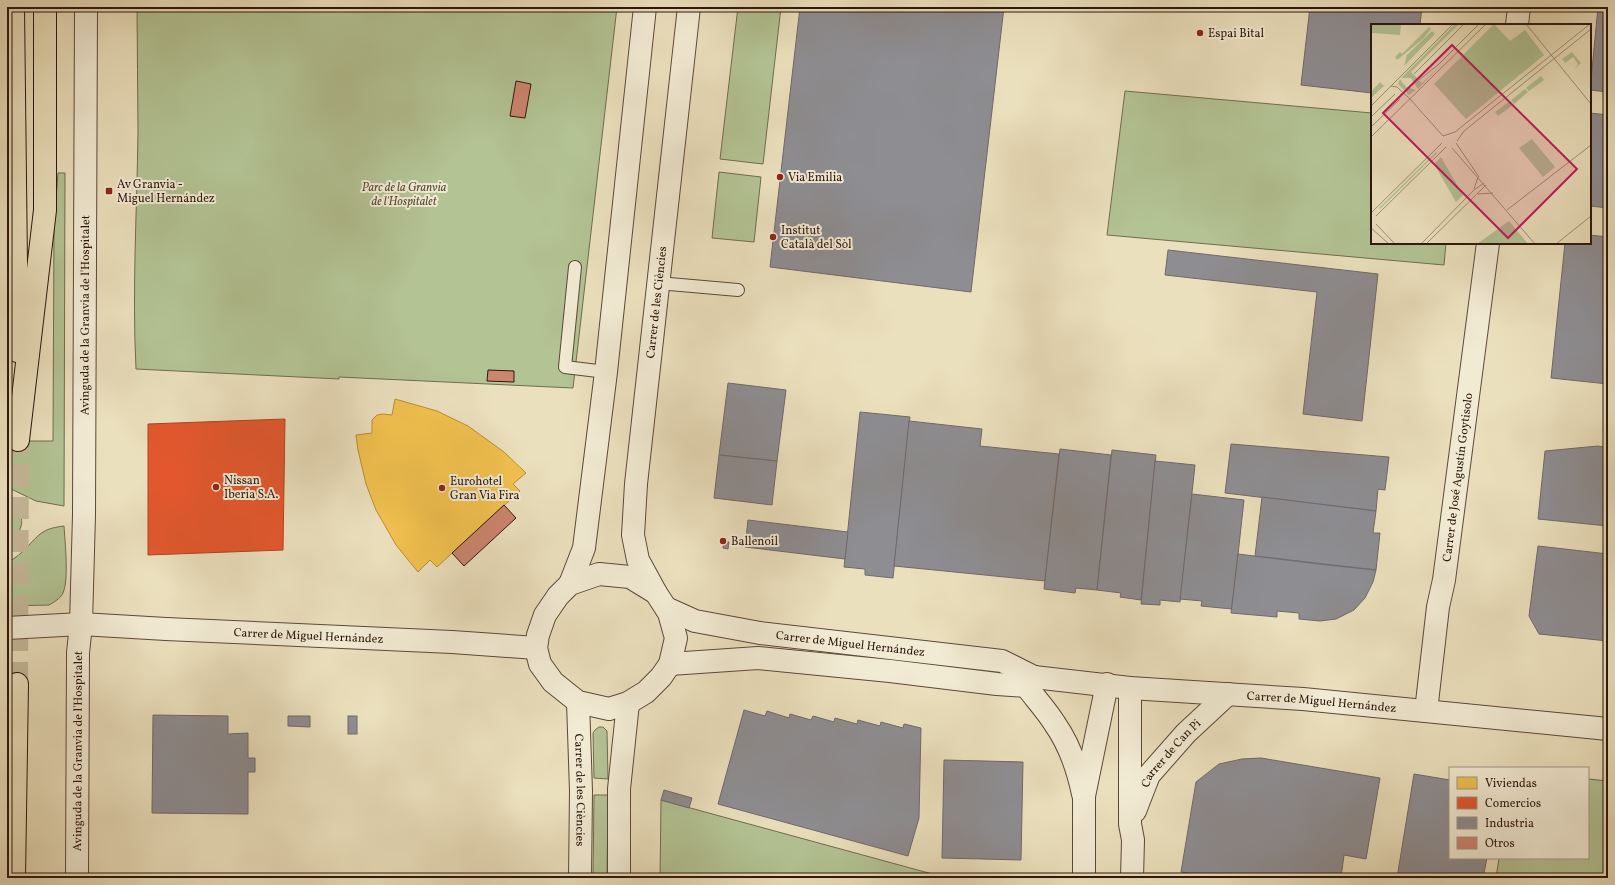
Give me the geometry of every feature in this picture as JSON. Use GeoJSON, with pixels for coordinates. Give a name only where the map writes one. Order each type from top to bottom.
{"type":"FeatureCollection","features":[{"type":"Feature","properties":{"kind":"highway"},"geometry":{"type":"LineString","coordinates":[[13,7],[18,440],[45,210],[45,7]]}},
{"type":"Feature","properties":{"kind":"highway"},"geometry":{"type":"LineString","coordinates":[[14,878],[17,684]]}},
{"type":"Feature","properties":{"kind":"street","name":"Avinguda de la Granvia de l'Hospitalet"},"geometry":{"type":"LineString","coordinates":[[77,878],[78,653],[81,624],[84,515],[86,7]]}},
{"type":"Feature","properties":{"kind":"street"},"geometry":{"type":"LineString","coordinates":[[570,584],[599,574],[630,577],[661,601],[669,613],[676,638],[670,664],[661,677],[646,692],[628,703],[609,709],[578,702],[553,682],[540,664],[536,648],[538,635],[545,615],[558,596],[570,584],[584,548],[606,372],[645,7]]}},
{"type":"Feature","properties":{"kind":"street","name":"Carrer de les Ciències"},"geometry":{"type":"LineString","coordinates":[[661,601],[638,560],[633,535],[636,484],[688,7]]}},
{"type":"Feature","properties":{"kind":"street"},"geometry":{"type":"LineString","coordinates":[[1517,24],[1520,7]]}},
{"type":"Feature","properties":{"kind":"street","name":"Carrer de José Agustín Goytisolo"},"geometry":{"type":"LineString","coordinates":[[1426,712],[1438,607],[1444,580],[1488,244]]}},
{"type":"Feature","properties":{"kind":"street","name":"Carrer de Miguel Hernández"},"geometry":{"type":"LineString","coordinates":[[661,601],[695,621],[760,633],[1002,661],[1030,682]]}},
{"type":"Feature","properties":{"kind":"street"},"geometry":{"type":"LineString","coordinates":[[7,628],[81,624]]}},
{"type":"Feature","properties":{"kind":"street","name":"Carrer de Miguel Hernández"},"geometry":{"type":"LineString","coordinates":[[81,624],[452,642],[536,648]]}},
{"type":"Feature","properties":{"kind":"street","name":"Carrer de Miguel Hernández"},"geometry":{"type":"LineString","coordinates":[[670,664],[758,658],[890,671],[996,684],[1030,682],[1107,684],[1130,688],[1303,699],[1608,729]]}},
{"type":"Feature","properties":{"kind":"street"},"geometry":{"type":"LineString","coordinates":[[1030,682],[1056,724],[1068,748],[1079,777],[1084,796]]}},
{"type":"Feature","properties":{"kind":"street"},"geometry":{"type":"LineString","coordinates":[[1084,878],[1084,796],[1107,684]]}},
{"type":"Feature","properties":{"kind":"street","name":"Carrer de Can Pi"},"geometry":{"type":"LineString","coordinates":[[1130,688],[1130,824],[1133,840],[1132,878]]}},
{"type":"Feature","properties":{"kind":"street","name":"Carrer de Can Pi"},"geometry":{"type":"LineString","coordinates":[[1130,824],[1149,775],[1186,733],[1228,694]]}},
{"type":"Feature","properties":{"kind":"street","name":"Carrer de les Ciències"},"geometry":{"type":"LineString","coordinates":[[578,702],[582,791],[580,878]]}},
{"type":"Feature","properties":{"kind":"street"},"geometry":{"type":"LineString","coordinates":[[619,878],[619,789],[628,703]]}},
{"type":"Feature","properties":{"kind":"lane"},"geometry":{"type":"LineString","coordinates":[[575,267],[565,367],[606,372]]}},
{"type":"Feature","properties":{"kind":"lane"},"geometry":{"type":"LineString","coordinates":[[658,283],[738,290]]}},
{"type":"Feature","properties":{"kind":"green space","name":"Parc de la Granvia de l'Hospitalet"},"geometry":{"type":"Polygon","coordinates":[[[137,7],[617,7],[573,388],[136,369],[134,310],[138,132],[137,7]]]}},
{"type":"Feature","properties":{"kind":"green space"},"geometry":{"type":"Polygon","coordinates":[[[738,7],[781,7],[763,164],[720,159],[738,7]]]}},
{"type":"Feature","properties":{"kind":"green space"},"geometry":{"type":"Polygon","coordinates":[[[1125,91],[1371,113],[1371,244],[1446,244],[1444,265],[1107,235],[1125,91]]]}},
{"type":"Feature","properties":{"kind":"green space"},"geometry":{"type":"Polygon","coordinates":[[[719,172],[761,177],[754,242],[712,238],[719,172]]]}},
{"type":"Feature","properties":{"kind":"green space"},"geometry":{"type":"Polygon","coordinates":[[[58,173],[65,173],[64,506],[36,501],[7,487],[7,441],[53,441],[54,226],[58,173]]]}},
{"type":"Feature","properties":{"kind":"green space"},"geometry":{"type":"Polygon","coordinates":[[[7,503],[19,513],[22,523],[17,534],[7,545],[7,503]]]}},
{"type":"Feature","properties":{"kind":"green space"},"geometry":{"type":"Polygon","coordinates":[[[64,526],[66,579],[62,595],[49,605],[7,606],[7,563],[19,555],[44,531],[64,526]]]}},
{"type":"Feature","properties":{"kind":"green space"},"geometry":{"type":"Polygon","coordinates":[[[599,727],[603,727],[607,731],[608,779],[594,778],[593,733],[599,727]]]}},
{"type":"Feature","properties":{"kind":"green space"},"geometry":{"type":"Polygon","coordinates":[[[1589,779],[1608,781],[1608,878],[1496,878],[1499,859],[1589,859],[1589,779]]]}},
{"type":"Feature","properties":{"kind":"green space"},"geometry":{"type":"Polygon","coordinates":[[[594,795],[608,795],[607,878],[593,878],[594,795]]]}},
{"type":"Feature","properties":{"kind":"green space"},"geometry":{"type":"Polygon","coordinates":[[[661,800],[947,878],[660,878],[661,800]]]}},
{"type":"Feature","properties":{"kind":"building: Viviendas","name":"Eurohotel Gran Via Fira"},"geometry":{"type":"Polygon","coordinates":[[[395,399],[437,411],[468,426],[504,452],[526,473],[513,484],[520,491],[437,567],[430,560],[418,572],[396,545],[376,510],[366,484],[356,435],[372,433],[372,420],[377,415],[392,415],[395,399]]]}},
{"type":"Feature","properties":{"kind":"building: Comercios","name":"Nissan Iberia S.A."},"geometry":{"type":"Polygon","coordinates":[[[285,419],[283,550],[148,555],[148,424],[285,419]]]}},
{"type":"Feature","properties":{"kind":"building: Industria"},"geometry":{"type":"Polygon","coordinates":[[[800,7],[1004,7],[971,292],[770,267],[800,7]]]}},
{"type":"Feature","properties":{"kind":"building: Industria"},"geometry":{"type":"Polygon","coordinates":[[[1310,7],[1422,7],[1420,24],[1371,24],[1371,93],[1301,85],[1310,7]]]}},
{"type":"Feature","properties":{"kind":"building: Industria"},"geometry":{"type":"Polygon","coordinates":[[[1598,7],[1608,7],[1608,92],[1591,90],[1598,7]]]}},
{"type":"Feature","properties":{"kind":"building: Industria"},"geometry":{"type":"Polygon","coordinates":[[[1591,113],[1608,115],[1608,208],[1591,206],[1591,113]]]}},
{"type":"Feature","properties":{"kind":"building: Industria"},"geometry":{"type":"Polygon","coordinates":[[[1591,235],[1608,237],[1608,384],[1551,378],[1565,244],[1591,244],[1591,235]]]}},
{"type":"Feature","properties":{"kind":"building: Industria"},"geometry":{"type":"Polygon","coordinates":[[[1168,250],[1378,274],[1362,421],[1303,414],[1317,292],[1165,275],[1168,250]]]}},
{"type":"Feature","properties":{"kind":"building: Industria"},"geometry":{"type":"Polygon","coordinates":[[[728,383],[786,390],[777,461],[719,455],[728,383]]]}},
{"type":"Feature","properties":{"kind":"building: Industria"},"geometry":{"type":"Polygon","coordinates":[[[860,412],[910,417],[893,578],[865,575],[865,569],[844,567],[860,412]]]}},
{"type":"Feature","properties":{"kind":"building: Industria"},"geometry":{"type":"Polygon","coordinates":[[[909,421],[982,429],[980,446],[1059,454],[1045,581],[894,566],[909,421]]]}},
{"type":"Feature","properties":{"kind":"building: Industria"},"geometry":{"type":"Polygon","coordinates":[[[1231,444],[1389,457],[1385,490],[1378,489],[1376,511],[1225,493],[1231,444]]]}},
{"type":"Feature","properties":{"kind":"building: Industria"},"geometry":{"type":"Polygon","coordinates":[[[1598,446],[1608,448],[1608,526],[1538,519],[1545,451],[1598,446]]]}},
{"type":"Feature","properties":{"kind":"building: Industria"},"geometry":{"type":"Polygon","coordinates":[[[1060,449],[1111,455],[1097,590],[1076,588],[1075,593],[1044,589],[1060,449]]]}},
{"type":"Feature","properties":{"kind":"building: Industria"},"geometry":{"type":"Polygon","coordinates":[[[1112,450],[1156,455],[1141,600],[1120,597],[1121,593],[1097,590],[1112,450]]]}},
{"type":"Feature","properties":{"kind":"building: Industria"},"geometry":{"type":"Polygon","coordinates":[[[719,455],[777,461],[772,505],[714,498],[719,455]]]}},
{"type":"Feature","properties":{"kind":"building: Industria"},"geometry":{"type":"Polygon","coordinates":[[[1155,461],[1195,465],[1180,602],[1160,600],[1160,605],[1141,604],[1155,461]]]}},
{"type":"Feature","properties":{"kind":"building: Industria"},"geometry":{"type":"Polygon","coordinates":[[[1192,494],[1244,500],[1232,609],[1201,606],[1202,601],[1180,599],[1192,494]]]}},
{"type":"Feature","properties":{"kind":"building: Industria"},"geometry":{"type":"Polygon","coordinates":[[[1262,497],[1376,511],[1373,533],[1380,533],[1376,570],[1255,556],[1262,497]]]}},
{"type":"Feature","properties":{"kind":"building: Industria"},"geometry":{"type":"Polygon","coordinates":[[[748,520],[848,532],[845,559],[745,547],[748,520]]]}},
{"type":"Feature","properties":{"kind":"building: Industria"},"geometry":{"type":"Polygon","coordinates":[[[724,541],[729,542],[728,549],[723,548],[724,541]]]}},
{"type":"Feature","properties":{"kind":"building: Industria"},"geometry":{"type":"Polygon","coordinates":[[[1538,546],[1608,554],[1608,641],[1539,634],[1529,616],[1538,546]]]}},
{"type":"Feature","properties":{"kind":"building: Industria"},"geometry":{"type":"Polygon","coordinates":[[[1238,554],[1376,570],[1373,582],[1365,598],[1354,610],[1336,619],[1320,621],[1299,619],[1299,613],[1277,611],[1277,617],[1231,613],[1238,554]]]}},
{"type":"Feature","properties":{"kind":"building: Industria"},"geometry":{"type":"Polygon","coordinates":[[[744,710],[765,716],[767,711],[789,718],[790,714],[811,720],[813,716],[834,722],[835,718],[857,724],[858,720],[880,726],[881,722],[903,728],[904,724],[921,728],[919,818],[908,856],[718,804],[744,710]]]}},
{"type":"Feature","properties":{"kind":"building: Industria"},"geometry":{"type":"Polygon","coordinates":[[[153,715],[228,716],[228,734],[248,733],[248,758],[255,758],[255,772],[248,772],[248,814],[152,813],[153,715]]]}},
{"type":"Feature","properties":{"kind":"building: Industria"},"geometry":{"type":"Polygon","coordinates":[[[288,716],[310,716],[310,727],[288,726],[288,716]]]}},
{"type":"Feature","properties":{"kind":"building: Industria"},"geometry":{"type":"Polygon","coordinates":[[[348,716],[357,716],[357,734],[348,734],[348,716]]]}},
{"type":"Feature","properties":{"kind":"building: Industria"},"geometry":{"type":"Polygon","coordinates":[[[1261,758],[1380,778],[1366,859],[1344,855],[1341,878],[1204,878],[1202,875],[1181,872],[1196,782],[1219,764],[1242,759],[1261,758]]]}},
{"type":"Feature","properties":{"kind":"building: Industria"},"geometry":{"type":"Polygon","coordinates":[[[944,760],[1023,762],[1021,860],[942,858],[944,760]]]}},
{"type":"Feature","properties":{"kind":"building: Industria"},"geometry":{"type":"Polygon","coordinates":[[[1414,774],[1449,780],[1449,859],[1487,859],[1483,878],[1397,878],[1414,774]]]}},
{"type":"Feature","properties":{"kind":"building: Industria"},"geometry":{"type":"Polygon","coordinates":[[[664,790],[692,798],[689,808],[661,800],[664,790]]]}},
{"type":"Feature","properties":{"kind":"building: Otros"},"geometry":{"type":"Polygon","coordinates":[[[516,81],[531,84],[525,118],[510,116],[516,81]]]}},
{"type":"Feature","properties":{"kind":"building: Otros"},"geometry":{"type":"Polygon","coordinates":[[[488,370],[514,371],[514,382],[487,381],[488,370]]]}},
{"type":"Feature","properties":{"kind":"building: Otros"},"geometry":{"type":"Polygon","coordinates":[[[504,505],[516,518],[464,566],[452,553],[504,505]]]}},
{"type":"Feature","properties":{"kind":"tunnel"},"geometry":{"type":"LineString","coordinates":[[17,684],[18,440]]}},
{"type":"Feature","properties":{"kind":"place","name":"Espai Bital"},"geometry":{"type":"Point","coordinates":[1200,33]}},
{"type":"Feature","properties":{"kind":"place","name":"Via Emilia"},"geometry":{"type":"Point","coordinates":[780,177]}},
{"type":"Feature","properties":{"kind":"place","name":"Av Granvia - Miguel Hernández"},"geometry":{"type":"Point","coordinates":[109,191]}},
{"type":"Feature","properties":{"kind":"place","name":"Institut Català del Sòl"},"geometry":{"type":"Point","coordinates":[773,237]}},
{"type":"Feature","properties":{"kind":"place","name":"Nissan Iberia S.A."},"geometry":{"type":"Point","coordinates":[216,487]}},
{"type":"Feature","properties":{"kind":"place","name":"Eurohotel Gran Via Fira"},"geometry":{"type":"Point","coordinates":[442,488]}},
{"type":"Feature","properties":{"kind":"place","name":"Ballenoil"},"geometry":{"type":"Point","coordinates":[723,541]}}]}
